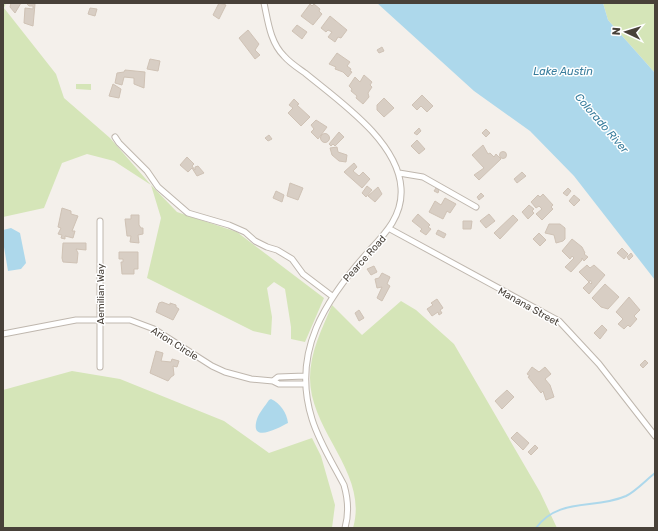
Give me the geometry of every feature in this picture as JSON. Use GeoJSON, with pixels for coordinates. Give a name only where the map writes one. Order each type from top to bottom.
{"type":"FeatureCollection","features":[{"type":"Feature","properties":{"kind":"street","name":"Pearce Road"},"geometry":{"type":"LineString","coordinates":[[264,3],[271,37],[283,56],[358,117],[388,150],[399,173],[401,190],[398,210],[390,229],[342,282],[332,296],[310,347],[305,376],[305,384],[313,421],[344,485],[348,510],[345,528]]}},
{"type":"Feature","properties":{"kind":"street"},"geometry":{"type":"LineString","coordinates":[[115,137],[176,204],[188,213],[229,225],[245,232],[256,241],[286,255],[292,259],[309,280],[332,296]]}},
{"type":"Feature","properties":{"kind":"street"},"geometry":{"type":"LineString","coordinates":[[399,173],[423,177],[476,207]]}},
{"type":"Feature","properties":{"kind":"street","name":"Aemilian Way"},"geometry":{"type":"LineString","coordinates":[[100,221],[100,367]]}},
{"type":"Feature","properties":{"kind":"street","name":"Manana Street"},"geometry":{"type":"LineString","coordinates":[[390,229],[559,321],[599,364],[655,436]]}},
{"type":"Feature","properties":{"kind":"street","name":"Arion Circle"},"geometry":{"type":"LineString","coordinates":[[3,334],[63,322],[130,320],[154,329],[212,366],[236,376],[273,381],[279,384],[305,384]]}},
{"type":"Feature","properties":{"kind":"street","name":"Arion Circle"},"geometry":{"type":"LineString","coordinates":[[273,381],[278,377],[305,376]]}},
{"type":"Feature","properties":{"kind":"green space"},"geometry":{"type":"Polygon","coordinates":[[[3,3],[6,3],[4,8],[56,74],[64,98],[110,138],[151,185],[114,161],[87,154],[62,163],[44,208],[3,217],[3,3]]]}},
{"type":"Feature","properties":{"kind":"green space"},"geometry":{"type":"Polygon","coordinates":[[[603,3],[655,3],[655,73],[608,20],[603,3]]]}},
{"type":"Feature","properties":{"kind":"green space"},"geometry":{"type":"Polygon","coordinates":[[[76,84],[91,84],[91,90],[76,89],[76,84]]]}},
{"type":"Feature","properties":{"kind":"green space"},"geometry":{"type":"Polygon","coordinates":[[[151,185],[177,212],[237,232],[324,298],[305,342],[291,339],[291,327],[285,289],[274,282],[267,288],[272,317],[271,335],[253,331],[147,278],[161,218],[151,185]]]}},
{"type":"Feature","properties":{"kind":"green space"},"geometry":{"type":"Polygon","coordinates":[[[401,301],[416,310],[454,344],[540,492],[557,528],[353,528],[356,508],[353,489],[338,453],[319,416],[313,398],[310,378],[312,359],[317,341],[332,305],[362,335],[401,301]]]}},
{"type":"Feature","properties":{"kind":"green space"},"geometry":{"type":"Polygon","coordinates":[[[72,371],[120,379],[224,421],[269,453],[312,438],[321,456],[335,505],[332,528],[3,528],[3,390],[72,371]]]}},
{"type":"Feature","properties":{"kind":"water","name":"Lake Austin"},"geometry":{"type":"Polygon","coordinates":[[[377,3],[603,3],[608,20],[655,73],[655,280],[574,176],[530,131],[474,91],[377,3]]]}},
{"type":"Feature","properties":{"kind":"water"},"geometry":{"type":"Polygon","coordinates":[[[11,228],[20,233],[26,263],[21,269],[8,271],[3,241],[3,230],[11,228]]]}},
{"type":"Feature","properties":{"kind":"water"},"geometry":{"type":"Polygon","coordinates":[[[271,399],[282,409],[288,423],[273,430],[261,433],[257,431],[257,419],[259,414],[271,399]]]}},
{"type":"Feature","properties":{"kind":"building"},"geometry":{"type":"Polygon","coordinates":[[[11,3],[21,3],[15,13],[10,7],[11,3]]]}},
{"type":"Feature","properties":{"kind":"building"},"geometry":{"type":"Polygon","coordinates":[[[26,3],[35,4],[33,26],[24,23],[25,8],[33,9],[33,6],[29,6],[26,3]]]}},
{"type":"Feature","properties":{"kind":"building"},"geometry":{"type":"Polygon","coordinates":[[[219,3],[226,5],[219,19],[213,15],[219,3]]]}},
{"type":"Feature","properties":{"kind":"building"},"geometry":{"type":"Polygon","coordinates":[[[310,4],[312,6],[314,4],[320,9],[319,11],[322,14],[313,25],[301,16],[310,4]]]}},
{"type":"Feature","properties":{"kind":"building"},"geometry":{"type":"Polygon","coordinates":[[[90,8],[97,9],[95,16],[88,14],[90,8]]]}},
{"type":"Feature","properties":{"kind":"building"},"geometry":{"type":"Polygon","coordinates":[[[330,16],[347,30],[341,38],[338,37],[335,42],[328,37],[332,32],[328,30],[326,32],[321,28],[330,16]]]}},
{"type":"Feature","properties":{"kind":"building"},"geometry":{"type":"Polygon","coordinates":[[[297,25],[307,32],[302,39],[292,31],[297,25]]]}},
{"type":"Feature","properties":{"kind":"building"},"geometry":{"type":"Polygon","coordinates":[[[248,30],[259,44],[255,50],[260,55],[255,59],[239,38],[248,30]]]}},
{"type":"Feature","properties":{"kind":"building"},"geometry":{"type":"Polygon","coordinates":[[[382,47],[384,51],[379,53],[377,50],[382,47]]]}},
{"type":"Feature","properties":{"kind":"building"},"geometry":{"type":"Polygon","coordinates":[[[337,53],[350,62],[347,66],[352,72],[348,77],[343,72],[335,69],[336,67],[329,64],[337,53]]]}},
{"type":"Feature","properties":{"kind":"building"},"geometry":{"type":"Polygon","coordinates":[[[150,59],[160,61],[158,71],[147,69],[150,59]]]}},
{"type":"Feature","properties":{"kind":"building"},"geometry":{"type":"Polygon","coordinates":[[[125,70],[145,72],[144,88],[134,84],[134,78],[124,77],[122,85],[115,83],[117,73],[124,72],[125,70]]]}},
{"type":"Feature","properties":{"kind":"building"},"geometry":{"type":"Polygon","coordinates":[[[364,75],[372,82],[370,85],[372,87],[368,93],[369,97],[363,104],[356,98],[357,96],[351,91],[352,89],[349,86],[355,77],[360,82],[364,75]]]}},
{"type":"Feature","properties":{"kind":"building"},"geometry":{"type":"Polygon","coordinates":[[[113,84],[121,89],[119,98],[109,96],[113,84]]]}},
{"type":"Feature","properties":{"kind":"building"},"geometry":{"type":"Polygon","coordinates":[[[422,95],[433,106],[427,112],[421,106],[417,110],[412,105],[422,95]]]}},
{"type":"Feature","properties":{"kind":"building"},"geometry":{"type":"Polygon","coordinates":[[[384,98],[394,108],[384,117],[377,110],[377,105],[384,98]]]}},
{"type":"Feature","properties":{"kind":"building"},"geometry":{"type":"Polygon","coordinates":[[[294,99],[299,104],[297,105],[310,117],[301,126],[288,113],[293,108],[289,105],[294,99]]]}},
{"type":"Feature","properties":{"kind":"building"},"geometry":{"type":"Polygon","coordinates":[[[316,120],[327,127],[318,139],[311,132],[314,129],[311,125],[316,120]]]}},
{"type":"Feature","properties":{"kind":"building"},"geometry":{"type":"Polygon","coordinates":[[[419,128],[421,131],[417,135],[414,133],[419,128]]]}},
{"type":"Feature","properties":{"kind":"building"},"geometry":{"type":"Polygon","coordinates":[[[486,129],[490,133],[486,137],[482,133],[486,129]]]}},
{"type":"Feature","properties":{"kind":"building"},"geometry":{"type":"Polygon","coordinates":[[[339,132],[344,137],[335,146],[333,144],[331,146],[329,144],[339,132]]]}},
{"type":"Feature","properties":{"kind":"building"},"geometry":{"type":"Polygon","coordinates":[[[323,134],[327,134],[329,138],[327,142],[323,142],[321,140],[321,136],[323,134]]]}},
{"type":"Feature","properties":{"kind":"building"},"geometry":{"type":"Polygon","coordinates":[[[269,135],[272,139],[268,141],[265,138],[269,135]]]}},
{"type":"Feature","properties":{"kind":"building"},"geometry":{"type":"Polygon","coordinates":[[[417,140],[425,149],[419,154],[411,146],[417,140]]]}},
{"type":"Feature","properties":{"kind":"building"},"geometry":{"type":"Polygon","coordinates":[[[483,145],[488,154],[490,153],[494,157],[496,154],[501,159],[479,180],[474,175],[484,168],[472,155],[483,145]]]}},
{"type":"Feature","properties":{"kind":"building"},"geometry":{"type":"Polygon","coordinates":[[[337,147],[338,152],[347,155],[346,162],[339,161],[332,155],[330,148],[337,147]]]}},
{"type":"Feature","properties":{"kind":"building"},"geometry":{"type":"Polygon","coordinates":[[[503,152],[506,155],[503,158],[500,155],[503,152]]]}},
{"type":"Feature","properties":{"kind":"building"},"geometry":{"type":"Polygon","coordinates":[[[187,157],[194,164],[192,166],[195,170],[195,167],[198,166],[204,173],[197,176],[192,168],[188,172],[180,165],[187,157]]]}},
{"type":"Feature","properties":{"kind":"building"},"geometry":{"type":"Polygon","coordinates":[[[354,163],[357,167],[353,171],[359,176],[363,172],[370,179],[362,188],[344,172],[354,163]]]}},
{"type":"Feature","properties":{"kind":"building"},"geometry":{"type":"Polygon","coordinates":[[[522,172],[526,176],[517,183],[514,179],[522,172]]]}},
{"type":"Feature","properties":{"kind":"building"},"geometry":{"type":"Polygon","coordinates":[[[290,183],[303,188],[298,200],[287,196],[290,183]]]}},
{"type":"Feature","properties":{"kind":"building"},"geometry":{"type":"Polygon","coordinates":[[[367,186],[372,190],[366,197],[362,193],[367,186]]]}},
{"type":"Feature","properties":{"kind":"building"},"geometry":{"type":"Polygon","coordinates":[[[378,187],[382,194],[375,202],[368,196],[378,187]]]}},
{"type":"Feature","properties":{"kind":"building"},"geometry":{"type":"Polygon","coordinates":[[[436,188],[439,190],[438,193],[434,191],[436,188]]]}},
{"type":"Feature","properties":{"kind":"building"},"geometry":{"type":"Polygon","coordinates":[[[568,188],[571,191],[567,196],[563,193],[568,188]]]}},
{"type":"Feature","properties":{"kind":"building"},"geometry":{"type":"Polygon","coordinates":[[[276,191],[284,195],[282,202],[273,198],[276,191]]]}},
{"type":"Feature","properties":{"kind":"building"},"geometry":{"type":"Polygon","coordinates":[[[481,193],[484,196],[479,200],[477,197],[481,193]]]}},
{"type":"Feature","properties":{"kind":"building"},"geometry":{"type":"Polygon","coordinates":[[[543,194],[553,205],[551,207],[553,209],[542,220],[536,214],[542,209],[539,206],[536,208],[531,202],[538,195],[540,197],[543,194]]]}},
{"type":"Feature","properties":{"kind":"building"},"geometry":{"type":"Polygon","coordinates":[[[574,195],[580,200],[574,206],[569,201],[574,195]]]}},
{"type":"Feature","properties":{"kind":"building"},"geometry":{"type":"Polygon","coordinates":[[[445,198],[456,204],[450,213],[447,211],[443,219],[429,212],[435,201],[441,205],[445,198]]]}},
{"type":"Feature","properties":{"kind":"building"},"geometry":{"type":"Polygon","coordinates":[[[529,205],[534,209],[532,211],[534,213],[528,219],[522,212],[529,205]]]}},
{"type":"Feature","properties":{"kind":"building"},"geometry":{"type":"Polygon","coordinates":[[[62,208],[71,211],[71,214],[78,216],[72,231],[75,231],[73,238],[65,236],[65,239],[61,238],[62,235],[58,234],[61,228],[58,227],[62,208]]]}},
{"type":"Feature","properties":{"kind":"building"},"geometry":{"type":"Polygon","coordinates":[[[418,214],[430,225],[428,227],[431,229],[426,235],[420,231],[422,229],[412,221],[418,214]]]}},
{"type":"Feature","properties":{"kind":"building"},"geometry":{"type":"Polygon","coordinates":[[[489,214],[495,221],[486,228],[480,221],[489,214]]]}},
{"type":"Feature","properties":{"kind":"building"},"geometry":{"type":"Polygon","coordinates":[[[131,215],[139,215],[139,225],[143,228],[143,234],[138,235],[139,243],[130,242],[131,236],[127,236],[125,219],[131,219],[131,215]]]}},
{"type":"Feature","properties":{"kind":"building"},"geometry":{"type":"Polygon","coordinates":[[[513,215],[518,220],[500,239],[494,233],[513,215]]]}},
{"type":"Feature","properties":{"kind":"building"},"geometry":{"type":"Polygon","coordinates":[[[463,221],[472,221],[471,229],[463,229],[463,221]]]}},
{"type":"Feature","properties":{"kind":"building"},"geometry":{"type":"Polygon","coordinates":[[[549,224],[560,224],[565,228],[565,239],[563,241],[556,243],[554,235],[545,233],[549,224]]]}},
{"type":"Feature","properties":{"kind":"building"},"geometry":{"type":"Polygon","coordinates":[[[438,230],[446,234],[444,238],[436,234],[438,230]]]}},
{"type":"Feature","properties":{"kind":"building"},"geometry":{"type":"Polygon","coordinates":[[[539,233],[546,240],[540,246],[533,239],[539,233]]]}},
{"type":"Feature","properties":{"kind":"building"},"geometry":{"type":"Polygon","coordinates":[[[572,239],[582,247],[585,253],[584,254],[588,257],[584,261],[582,258],[582,260],[571,272],[565,267],[574,258],[572,256],[570,259],[562,251],[572,239]]]}},
{"type":"Feature","properties":{"kind":"building"},"geometry":{"type":"Polygon","coordinates":[[[63,243],[86,243],[86,250],[76,249],[78,253],[77,263],[63,262],[63,243]]]}},
{"type":"Feature","properties":{"kind":"building"},"geometry":{"type":"Polygon","coordinates":[[[622,248],[628,254],[624,259],[617,253],[622,248]]]}},
{"type":"Feature","properties":{"kind":"building"},"geometry":{"type":"Polygon","coordinates":[[[119,252],[138,252],[138,269],[134,269],[134,274],[122,274],[121,262],[123,262],[123,259],[119,259],[119,252]]]}},
{"type":"Feature","properties":{"kind":"building"},"geometry":{"type":"Polygon","coordinates":[[[631,253],[633,256],[629,260],[627,257],[631,253]]]}},
{"type":"Feature","properties":{"kind":"building"},"geometry":{"type":"Polygon","coordinates":[[[587,265],[590,268],[594,265],[605,275],[589,294],[583,288],[589,282],[579,272],[587,265]]]}},
{"type":"Feature","properties":{"kind":"building"},"geometry":{"type":"Polygon","coordinates":[[[374,266],[377,272],[371,275],[367,269],[374,266]]]}},
{"type":"Feature","properties":{"kind":"building"},"geometry":{"type":"Polygon","coordinates":[[[382,273],[390,277],[387,284],[390,286],[382,301],[377,298],[382,287],[377,288],[375,279],[379,278],[382,273]]]}},
{"type":"Feature","properties":{"kind":"building"},"geometry":{"type":"Polygon","coordinates":[[[605,284],[619,297],[608,309],[601,307],[592,298],[605,284]]]}},
{"type":"Feature","properties":{"kind":"building"},"geometry":{"type":"Polygon","coordinates":[[[629,297],[640,310],[634,316],[637,319],[630,327],[628,325],[624,329],[618,324],[623,319],[616,312],[629,297]]]}},
{"type":"Feature","properties":{"kind":"building"},"geometry":{"type":"Polygon","coordinates":[[[437,299],[443,308],[440,310],[442,313],[439,315],[438,312],[432,316],[427,309],[433,305],[431,303],[437,299]]]}},
{"type":"Feature","properties":{"kind":"building"},"geometry":{"type":"Polygon","coordinates":[[[162,302],[170,305],[170,303],[176,305],[179,309],[173,320],[156,312],[159,303],[162,302]]]}},
{"type":"Feature","properties":{"kind":"building"},"geometry":{"type":"Polygon","coordinates":[[[359,310],[364,318],[359,321],[355,313],[359,310]]]}},
{"type":"Feature","properties":{"kind":"building"},"geometry":{"type":"Polygon","coordinates":[[[602,325],[607,330],[600,339],[594,333],[602,325]]]}},
{"type":"Feature","properties":{"kind":"building"},"geometry":{"type":"Polygon","coordinates":[[[156,351],[163,353],[161,361],[171,362],[172,359],[179,361],[177,367],[173,366],[174,375],[168,381],[150,373],[156,351]]]}},
{"type":"Feature","properties":{"kind":"building"},"geometry":{"type":"Polygon","coordinates":[[[645,360],[648,363],[643,368],[640,365],[645,360]]]}},
{"type":"Feature","properties":{"kind":"building"},"geometry":{"type":"Polygon","coordinates":[[[532,367],[539,372],[545,367],[551,374],[545,379],[550,385],[554,397],[546,400],[543,391],[541,393],[528,377],[530,376],[527,374],[532,367]]]}},
{"type":"Feature","properties":{"kind":"building"},"geometry":{"type":"Polygon","coordinates":[[[507,390],[514,397],[502,409],[495,401],[507,390]]]}},
{"type":"Feature","properties":{"kind":"building"},"geometry":{"type":"Polygon","coordinates":[[[517,432],[529,443],[523,450],[511,438],[517,432]]]}},
{"type":"Feature","properties":{"kind":"building"},"geometry":{"type":"Polygon","coordinates":[[[535,445],[538,448],[531,455],[528,452],[535,445]]]}},
{"type":"Feature","properties":{"kind":"waterway"},"geometry":{"type":"LineString","coordinates":[[536,528],[545,518],[566,508],[602,503],[626,496],[655,473]]}},
{"type":"Feature","properties":{"kind":"water label","name":"Colorado River"},"geometry":{"type":"Point","coordinates":[602,123]}}]}
